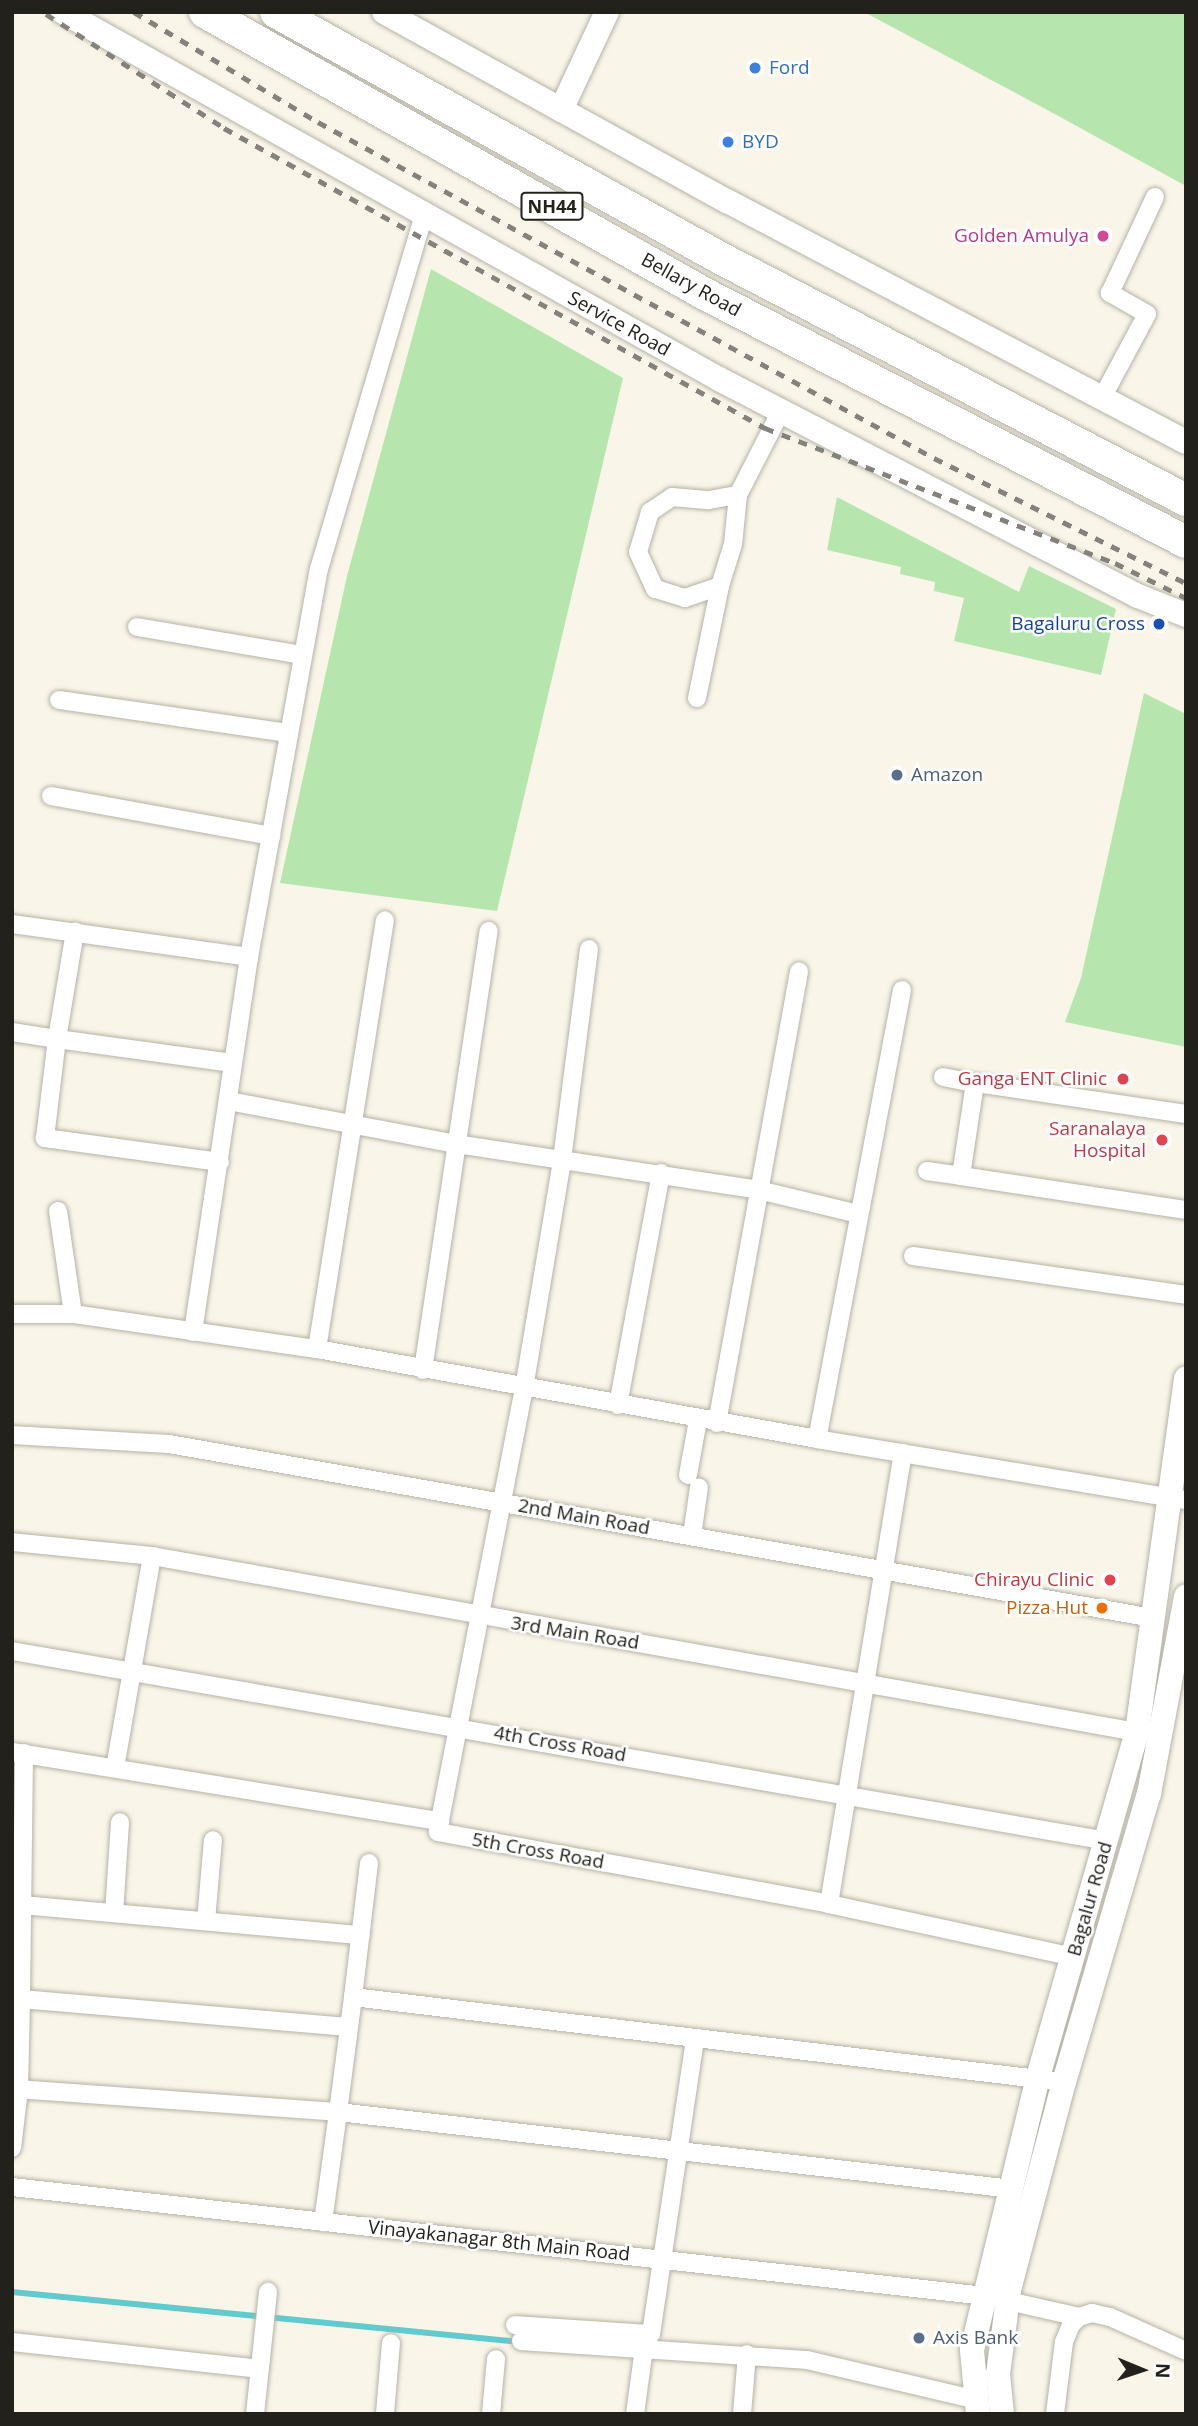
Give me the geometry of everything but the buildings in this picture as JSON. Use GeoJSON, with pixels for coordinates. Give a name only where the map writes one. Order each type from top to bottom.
{"type":"FeatureCollection","features":[{"type":"Feature","properties":{"kind":"highway","name":"Bellary Road"},"geometry":{"type":"LineString","coordinates":[[205,12],[704,293],[1186,542]]}},
{"type":"Feature","properties":{"kind":"highway","name":"Bellary Road"},"geometry":{"type":"LineString","coordinates":[[276,12],[722,260],[1186,500]]}},
{"type":"Feature","properties":{"kind":"main road","name":"Service Road"},"geometry":{"type":"LineString","coordinates":[[63,12],[424,217],[1138,596],[1186,615]]}},
{"type":"Feature","properties":{"kind":"main road"},"geometry":{"type":"LineString","coordinates":[[384,12],[561,110],[1102,398],[1183,433]]}},
{"type":"Feature","properties":{"kind":"main road"},"geometry":{"type":"LineString","coordinates":[[561,110],[607,12]]}},
{"type":"Feature","properties":{"kind":"main road","name":"Bagalur Road"},"geometry":{"type":"LineString","coordinates":[[1002,2414],[996,2299],[1013,2189],[1038,2077],[1137,1732],[1153,1618],[1178,1499],[1186,1378]]}},
{"type":"Feature","properties":{"kind":"main road","name":"Bagalur Road"},"geometry":{"type":"LineString","coordinates":[[977,2407],[972,2350],[996,2299],[1064,2082],[1149,1794],[1186,1596]]}},
{"type":"Feature","properties":{"kind":"street"},"geometry":{"type":"LineString","coordinates":[[1102,398],[1147,314],[1110,293],[1155,197]]}},
{"type":"Feature","properties":{"kind":"street"},"geometry":{"type":"LineString","coordinates":[[194,1332],[249,957],[319,569],[424,217]]}},
{"type":"Feature","properties":{"kind":"street"},"geometry":{"type":"LineString","coordinates":[[696,698],[720,586],[733,544],[738,495],[782,409]]}},
{"type":"Feature","properties":{"kind":"street"},"geometry":{"type":"LineString","coordinates":[[720,586],[685,598],[655,589],[638,552],[650,512],[672,497],[709,500],[738,495]]}},
{"type":"Feature","properties":{"kind":"street"},"geometry":{"type":"LineString","coordinates":[[136,627],[303,655]]}},
{"type":"Feature","properties":{"kind":"street"},"geometry":{"type":"LineString","coordinates":[[60,700],[288,733]]}},
{"type":"Feature","properties":{"kind":"street"},"geometry":{"type":"LineString","coordinates":[[51,796],[271,836]]}},
{"type":"Feature","properties":{"kind":"street"},"geometry":{"type":"LineString","coordinates":[[317,1349],[385,920]]}},
{"type":"Feature","properties":{"kind":"street"},"geometry":{"type":"LineString","coordinates":[[12,924],[249,957]]}},
{"type":"Feature","properties":{"kind":"street"},"geometry":{"type":"LineString","coordinates":[[423,1370],[489,931]]}},
{"type":"Feature","properties":{"kind":"street"},"geometry":{"type":"LineString","coordinates":[[75,932],[44,1138],[220,1162]]}},
{"type":"Feature","properties":{"kind":"street"},"geometry":{"type":"LineString","coordinates":[[440,1821],[482,1617],[524,1388],[562,1161],[589,949]]}},
{"type":"Feature","properties":{"kind":"street"},"geometry":{"type":"LineString","coordinates":[[717,1423],[799,971]]}},
{"type":"Feature","properties":{"kind":"street"},"geometry":{"type":"LineString","coordinates":[[817,1439],[902,990]]}},
{"type":"Feature","properties":{"kind":"street"},"geometry":{"type":"LineString","coordinates":[[12,1032],[232,1063]]}},
{"type":"Feature","properties":{"kind":"street"},"geometry":{"type":"LineString","coordinates":[[943,1077],[1186,1114]]}},
{"type":"Feature","properties":{"kind":"street"},"geometry":{"type":"LineString","coordinates":[[961,1176],[975,1083]]}},
{"type":"Feature","properties":{"kind":"street"},"geometry":{"type":"LineString","coordinates":[[229,1101],[456,1144],[661,1173],[759,1191],[858,1214]]}},
{"type":"Feature","properties":{"kind":"street"},"geometry":{"type":"LineString","coordinates":[[927,1171],[1186,1210]]}},
{"type":"Feature","properties":{"kind":"street"},"geometry":{"type":"LineString","coordinates":[[618,1405],[661,1173]]}},
{"type":"Feature","properties":{"kind":"street"},"geometry":{"type":"LineString","coordinates":[[58,1211],[73,1314]]}},
{"type":"Feature","properties":{"kind":"street"},"geometry":{"type":"LineString","coordinates":[[913,1256],[1186,1295]]}},
{"type":"Feature","properties":{"kind":"street"},"geometry":{"type":"LineString","coordinates":[[12,1314],[73,1314],[317,1349],[698,1420],[1178,1499]]}},
{"type":"Feature","properties":{"kind":"street"},"geometry":{"type":"LineString","coordinates":[[692,1536],[698,1420]]}},
{"type":"Feature","properties":{"kind":"street","name":"2nd Main Road"},"geometry":{"type":"LineString","coordinates":[[12,1435],[169,1444],[1153,1618]]}},
{"type":"Feature","properties":{"kind":"street"},"geometry":{"type":"LineString","coordinates":[[829,1904],[903,1453]]}},
{"type":"Feature","properties":{"kind":"street","name":"3rd Main Road"},"geometry":{"type":"LineString","coordinates":[[12,1542],[152,1556],[482,1617],[866,1681],[1137,1732]]}},
{"type":"Feature","properties":{"kind":"street"},"geometry":{"type":"LineString","coordinates":[[116,1768],[129,1671],[152,1556]]}},
{"type":"Feature","properties":{"kind":"street","name":"4th Cross Road"},"geometry":{"type":"LineString","coordinates":[[12,1651],[460,1726],[1107,1841]]}},
{"type":"Feature","properties":{"kind":"street"},"geometry":{"type":"LineString","coordinates":[[12,2148],[19,2089],[21,1999],[22,1905],[18,1753]]}},
{"type":"Feature","properties":{"kind":"street","name":"5th Cross Road"},"geometry":{"type":"LineString","coordinates":[[18,1753],[440,1821],[438,1832],[829,1904],[1074,1957]]}},
{"type":"Feature","properties":{"kind":"street"},"geometry":{"type":"LineString","coordinates":[[114,1913],[120,1822]]}},
{"type":"Feature","properties":{"kind":"street"},"geometry":{"type":"LineString","coordinates":[[206,1922],[213,1840]]}},
{"type":"Feature","properties":{"kind":"street"},"geometry":{"type":"LineString","coordinates":[[323,2222],[369,1863]]}},
{"type":"Feature","properties":{"kind":"street"},"geometry":{"type":"LineString","coordinates":[[22,1905],[361,1935]]}},
{"type":"Feature","properties":{"kind":"street"},"geometry":{"type":"LineString","coordinates":[[353,1997],[1064,2082]]}},
{"type":"Feature","properties":{"kind":"street"},"geometry":{"type":"LineString","coordinates":[[21,1999],[348,2027]]}},
{"type":"Feature","properties":{"kind":"street"},"geometry":{"type":"LineString","coordinates":[[695,2039],[660,2259],[651,2334],[518,2333],[644,2348],[807,2360],[977,2407]]}},
{"type":"Feature","properties":{"kind":"street"},"geometry":{"type":"LineString","coordinates":[[19,2089],[338,2112],[677,2148],[1013,2189]]}},
{"type":"Feature","properties":{"kind":"street","name":"Vinayakanagar 8th Main Road"},"geometry":{"type":"LineString","coordinates":[[12,2187],[996,2299],[1079,2317],[1092,2313],[1110,2318],[1186,2351]]}},
{"type":"Feature","properties":{"kind":"street"},"geometry":{"type":"LineString","coordinates":[[255,2414],[268,2291]]}},
{"type":"Feature","properties":{"kind":"street"},"geometry":{"type":"LineString","coordinates":[[1055,2414],[1064,2342],[1071,2325],[1079,2317]]}},
{"type":"Feature","properties":{"kind":"street"},"geometry":{"type":"LineString","coordinates":[[12,2342],[259,2369]]}},
{"type":"Feature","properties":{"kind":"street"},"geometry":{"type":"LineString","coordinates":[[385,2414],[391,2343]]}},
{"type":"Feature","properties":{"kind":"street"},"geometry":{"type":"LineString","coordinates":[[635,2414],[644,2348]]}},
{"type":"Feature","properties":{"kind":"street"},"geometry":{"type":"LineString","coordinates":[[742,2414],[747,2354]]}},
{"type":"Feature","properties":{"kind":"street"},"geometry":{"type":"LineString","coordinates":[[491,2414],[496,2358]]}},
{"type":"Feature","properties":{"kind":"green space"},"geometry":{"type":"Polygon","coordinates":[[[864,12],[1186,12],[1186,186],[1051,112],[864,12]]]}},
{"type":"Feature","properties":{"kind":"green space"},"geometry":{"type":"Polygon","coordinates":[[[431,269],[623,378],[497,911],[280,883],[347,576],[431,269]]]}},
{"type":"Feature","properties":{"kind":"green space"},"geometry":{"type":"Polygon","coordinates":[[[837,497],[1019,592],[1029,566],[1116,609],[1101,675],[954,641],[964,598],[934,591],[935,582],[900,574],[901,567],[827,550],[837,497]]]}},
{"type":"Feature","properties":{"kind":"green space"},"geometry":{"type":"Polygon","coordinates":[[[1144,693],[1186,714],[1186,1047],[1065,1022],[1081,978],[1144,693]]]}},
{"type":"Feature","properties":{"kind":"waterway"},"geometry":{"type":"LineString","coordinates":[[12,2292],[511,2341]]}},
{"type":"Feature","properties":{"kind":"railway"},"geometry":{"type":"LineString","coordinates":[[134,12],[318,122],[934,458],[1186,583]]}},
{"type":"Feature","properties":{"kind":"railway"},"geometry":{"type":"LineString","coordinates":[[46,14],[224,128],[765,428],[1115,563],[1186,598]]}},
{"type":"Feature","properties":{"kind":"place","name":"Ford"},"geometry":{"type":"Point","coordinates":[755,68]}},
{"type":"Feature","properties":{"kind":"place","name":"BYD"},"geometry":{"type":"Point","coordinates":[728,142]}},
{"type":"Feature","properties":{"kind":"place","name":"Golden Amulya"},"geometry":{"type":"Point","coordinates":[1103,236]}},
{"type":"Feature","properties":{"kind":"place","name":"Bagaluru Cross"},"geometry":{"type":"Point","coordinates":[1159,624]}},
{"type":"Feature","properties":{"kind":"place","name":"Amazon"},"geometry":{"type":"Point","coordinates":[897,775]}},
{"type":"Feature","properties":{"kind":"place","name":"Ganga ENT Clinic"},"geometry":{"type":"Point","coordinates":[1123,1079]}},
{"type":"Feature","properties":{"kind":"place","name":"Saranalaya Hospital"},"geometry":{"type":"Point","coordinates":[1162,1140]}},
{"type":"Feature","properties":{"kind":"place","name":"Chirayu Clinic"},"geometry":{"type":"Point","coordinates":[1110,1580]}},
{"type":"Feature","properties":{"kind":"place","name":"Pizza Hut"},"geometry":{"type":"Point","coordinates":[1102,1608]}},
{"type":"Feature","properties":{"kind":"place","name":"Axis Bank"},"geometry":{"type":"Point","coordinates":[919,2338]}}]}
